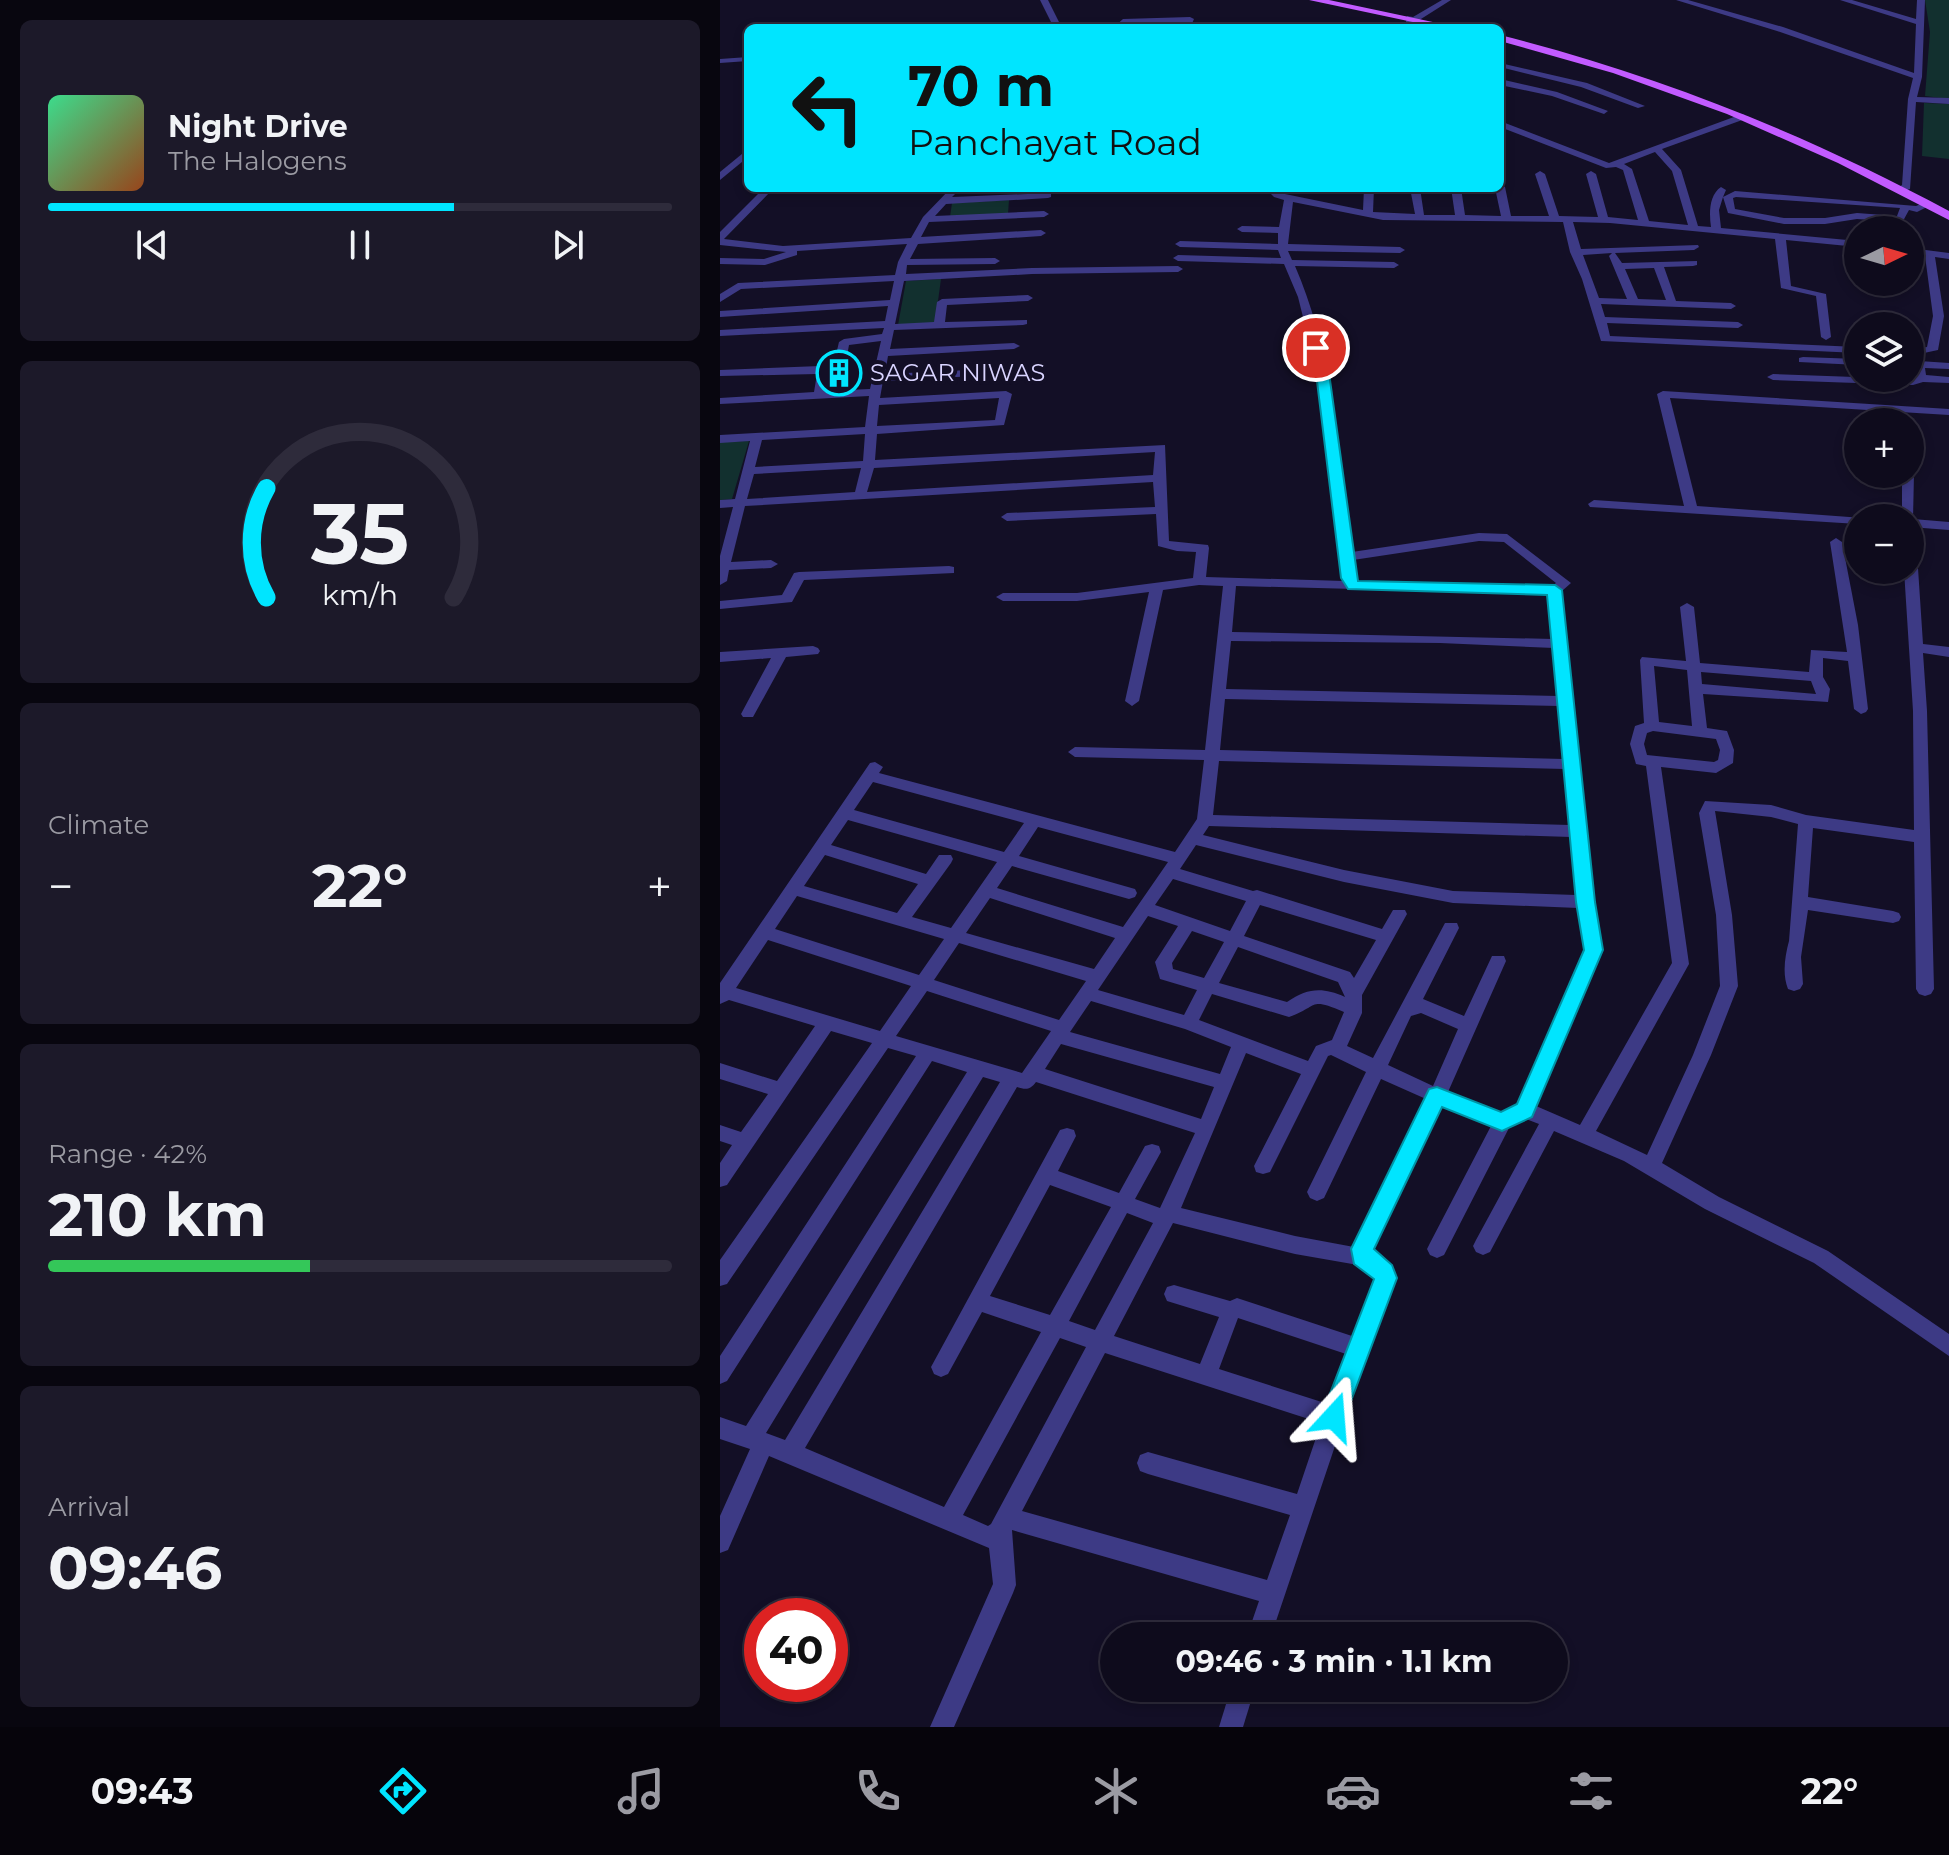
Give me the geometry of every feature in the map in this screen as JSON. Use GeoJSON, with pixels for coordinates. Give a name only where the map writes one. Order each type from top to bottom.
{"type":"FeatureCollection","features":[{"type":"Feature","properties":{"kind":"main road"},"geometry":{"type":"LineString","coordinates":[[1314,0],[1448,24]]}},
{"type":"Feature","properties":{"kind":"main road"},"geometry":{"type":"LineString","coordinates":[[1330,0],[1439,24]]}},
{"type":"Feature","properties":{"kind":"main road"},"geometry":{"type":"LineString","coordinates":[[1504,40],[1619,71],[1742,117],[1904,188],[1949,214]]}},
{"type":"Feature","properties":{"kind":"main road"},"geometry":{"type":"LineString","coordinates":[[1504,40],[1596,61],[1736,110],[1904,188],[1949,214]]}},
{"type":"Feature","properties":{"kind":"street"},"geometry":{"type":"LineString","coordinates":[[1044,0],[1056,24]]}},
{"type":"Feature","properties":{"kind":"street"},"geometry":{"type":"LineString","coordinates":[[1406,24],[1436,0]]}},
{"type":"Feature","properties":{"kind":"street"},"geometry":{"type":"LineString","coordinates":[[1414,18],[1447,0]]}},
{"type":"Feature","properties":{"kind":"street"},"geometry":{"type":"LineString","coordinates":[[1680,0],[1795,34],[1918,77]]}},
{"type":"Feature","properties":{"kind":"street"},"geometry":{"type":"LineString","coordinates":[[1844,0],[1921,23]]}},
{"type":"Feature","properties":{"kind":"street"},"geometry":{"type":"LineString","coordinates":[[1904,188],[1912,99],[1918,77],[1921,0]]}},
{"type":"Feature","properties":{"kind":"street"},"geometry":{"type":"LineString","coordinates":[[1120,24],[1123,21],[1190,19],[1188,24]]}},
{"type":"Feature","properties":{"kind":"street"},"geometry":{"type":"LineString","coordinates":[[720,61],[744,59]]}},
{"type":"Feature","properties":{"kind":"street"},"geometry":{"type":"LineString","coordinates":[[1504,66],[1584,85],[1641,106]]}},
{"type":"Feature","properties":{"kind":"street"},"geometry":{"type":"LineString","coordinates":[[1504,83],[1554,94],[1604,111]]}},
{"type":"Feature","properties":{"kind":"street"},"geometry":{"type":"LineString","coordinates":[[1912,99],[1949,101]]}},
{"type":"Feature","properties":{"kind":"street"},"geometry":{"type":"LineString","coordinates":[[1504,126],[1598,164],[1618,164],[1742,117]]}},
{"type":"Feature","properties":{"kind":"street"},"geometry":{"type":"LineString","coordinates":[[1658,150],[1676,170],[1693,226]]}},
{"type":"Feature","properties":{"kind":"street"},"geometry":{"type":"LineString","coordinates":[[720,177],[744,156]]}},
{"type":"Feature","properties":{"kind":"street"},"geometry":{"type":"LineString","coordinates":[[1618,164],[1627,169],[1644,222]]}},
{"type":"Feature","properties":{"kind":"street"},"geometry":{"type":"LineString","coordinates":[[1540,174],[1596,301],[1605,339],[1844,349]]}},
{"type":"Feature","properties":{"kind":"street"},"geometry":{"type":"LineString","coordinates":[[1591,174],[1604,220]]}},
{"type":"Feature","properties":{"kind":"street"},"geometry":{"type":"LineString","coordinates":[[1716,228],[1714,210],[1721,190]]}},
{"type":"Feature","properties":{"kind":"street"},"geometry":{"type":"LineString","coordinates":[[720,240],[765,192]]}},
{"type":"Feature","properties":{"kind":"street"},"geometry":{"type":"LineString","coordinates":[[860,495],[869,462],[875,397],[898,278],[913,240],[926,219],[951,192]]}},
{"type":"Feature","properties":{"kind":"street"},"geometry":{"type":"LineString","coordinates":[[1275,192],[1289,198],[1368,214],[1420,218],[1644,222],[1844,242]]}},
{"type":"Feature","properties":{"kind":"street"},"geometry":{"type":"LineString","coordinates":[[1368,214],[1369,192]]}},
{"type":"Feature","properties":{"kind":"street"},"geometry":{"type":"LineString","coordinates":[[1416,192],[1420,218]]}},
{"type":"Feature","properties":{"kind":"street"},"geometry":{"type":"LineString","coordinates":[[1457,192],[1461,219]]}},
{"type":"Feature","properties":{"kind":"street"},"geometry":{"type":"LineString","coordinates":[[1501,192],[1507,220]]}},
{"type":"Feature","properties":{"kind":"street"},"geometry":{"type":"LineString","coordinates":[[1314,193],[1319,205]]}},
{"type":"Feature","properties":{"kind":"street"},"geometry":{"type":"LineString","coordinates":[[1816,194],[1899,198],[1904,200],[1906,206],[1900,219],[1857,216],[1825,221],[1784,221],[1731,211],[1728,197],[1735,194],[1906,206],[1917,209],[1928,204]]}},
{"type":"Feature","properties":{"kind":"street"},"geometry":{"type":"LineString","coordinates":[[941,201],[1048,195]]}},
{"type":"Feature","properties":{"kind":"street"},"geometry":{"type":"LineString","coordinates":[[1011,215],[1014,197]]}},
{"type":"Feature","properties":{"kind":"street"},"geometry":{"type":"LineString","coordinates":[[1289,198],[1283,245],[1303,297],[1323,373],[1349,578],[1353,585]]}},
{"type":"Feature","properties":{"kind":"street"},"geometry":{"type":"LineString","coordinates":[[926,219],[1044,214]]}},
{"type":"Feature","properties":{"kind":"street"},"geometry":{"type":"LineString","coordinates":[[1242,229],[1283,230]]}},
{"type":"Feature","properties":{"kind":"street"},"geometry":{"type":"LineString","coordinates":[[720,240],[783,249],[1041,233]]}},
{"type":"Feature","properties":{"kind":"street"},"geometry":{"type":"LineString","coordinates":[[1780,235],[1786,288],[1821,294],[1826,337]]}},
{"type":"Feature","properties":{"kind":"street"},"geometry":{"type":"LineString","coordinates":[[1180,244],[1400,250]]}},
{"type":"Feature","properties":{"kind":"street"},"geometry":{"type":"LineString","coordinates":[[1575,252],[1694,247]]}},
{"type":"Feature","properties":{"kind":"street"},"geometry":{"type":"LineString","coordinates":[[720,261],[765,262],[806,248]]}},
{"type":"Feature","properties":{"kind":"street"},"geometry":{"type":"LineString","coordinates":[[1613,251],[1633,301]]}},
{"type":"Feature","properties":{"kind":"street"},"geometry":{"type":"LineString","coordinates":[[1924,252],[1949,256]]}},
{"type":"Feature","properties":{"kind":"street"},"geometry":{"type":"LineString","coordinates":[[1929,253],[1937,285],[1937,339],[1932,350]]}},
{"type":"Feature","properties":{"kind":"street"},"geometry":{"type":"LineString","coordinates":[[903,262],[995,261]]}},
{"type":"Feature","properties":{"kind":"street"},"geometry":{"type":"LineString","coordinates":[[720,299],[738,286],[1178,264],[1287,262],[1394,265]]}},
{"type":"Feature","properties":{"kind":"street"},"geometry":{"type":"LineString","coordinates":[[1617,266],[1693,263]]}},
{"type":"Feature","properties":{"kind":"street"},"geometry":{"type":"LineString","coordinates":[[1658,264],[1672,303]]}},
{"type":"Feature","properties":{"kind":"street"},"geometry":{"type":"LineString","coordinates":[[939,325],[946,276]]}},
{"type":"Feature","properties":{"kind":"street"},"geometry":{"type":"LineString","coordinates":[[942,302],[1028,298]]}},
{"type":"Feature","properties":{"kind":"street"},"geometry":{"type":"LineString","coordinates":[[1596,301],[1731,306]]}},
{"type":"Feature","properties":{"kind":"street"},"geometry":{"type":"LineString","coordinates":[[720,314],[893,303]]}},
{"type":"Feature","properties":{"kind":"street"},"geometry":{"type":"LineString","coordinates":[[1601,320],[1738,325]]}},
{"type":"Feature","properties":{"kind":"street"},"geometry":{"type":"LineString","coordinates":[[720,333],[888,330],[1023,322]]}},
{"type":"Feature","properties":{"kind":"street"},"geometry":{"type":"LineString","coordinates":[[839,367],[842,344],[846,340],[888,330]]}},
{"type":"Feature","properties":{"kind":"street"},"geometry":{"type":"LineString","coordinates":[[884,353],[1014,346]]}},
{"type":"Feature","properties":{"kind":"street"},"geometry":{"type":"LineString","coordinates":[[1924,354],[1932,350],[1949,351]]}},
{"type":"Feature","properties":{"kind":"street"},"geometry":{"type":"LineString","coordinates":[[1803,360],[1844,361]]}},
{"type":"Feature","properties":{"kind":"street"},"geometry":{"type":"LineString","coordinates":[[1924,361],[1949,366]]}},
{"type":"Feature","properties":{"kind":"street"},"geometry":{"type":"LineString","coordinates":[[720,373],[820,369],[823,374],[819,394]]}},
{"type":"Feature","properties":{"kind":"street"},"geometry":{"type":"LineString","coordinates":[[879,378],[1012,371]]}},
{"type":"Feature","properties":{"kind":"street"},"geometry":{"type":"LineString","coordinates":[[1773,377],[1844,380]]}},
{"type":"Feature","properties":{"kind":"street"},"geometry":{"type":"LineString","coordinates":[[1924,378],[1949,380]]}},
{"type":"Feature","properties":{"kind":"street"},"geometry":{"type":"LineString","coordinates":[[720,401],[819,394],[875,397],[1006,394],[1000,423],[720,439]]}},
{"type":"Feature","properties":{"kind":"street"},"geometry":{"type":"LineString","coordinates":[[1691,508],[1663,394],[1844,410]]}},
{"type":"Feature","properties":{"kind":"street"},"geometry":{"type":"LineString","coordinates":[[1924,414],[1949,412]]}},
{"type":"Feature","properties":{"kind":"street"},"geometry":{"type":"LineString","coordinates":[[757,437],[740,502],[726,534],[721,572],[771,564]]}},
{"type":"Feature","properties":{"kind":"street"},"geometry":{"type":"LineString","coordinates":[[748,471],[1161,448],[1159,478],[1163,543],[1203,548],[1199,581]]}},
{"type":"Feature","properties":{"kind":"street"},"geometry":{"type":"LineString","coordinates":[[720,504],[1159,478]]}},
{"type":"Feature","properties":{"kind":"street"},"geometry":{"type":"LineString","coordinates":[[1594,504],[1844,519]]}},
{"type":"Feature","properties":{"kind":"street"},"geometry":{"type":"LineString","coordinates":[[1007,517],[1162,510]]}},
{"type":"Feature","properties":{"kind":"street"},"geometry":{"type":"LineString","coordinates":[[1924,523],[1949,526]]}},
{"type":"Feature","properties":{"kind":"street"},"geometry":{"type":"LineString","coordinates":[[1003,597],[1077,597],[1199,581],[1555,590],[1564,583],[1507,538],[1479,537],[1347,557]]}},
{"type":"Feature","properties":{"kind":"street"},"geometry":{"type":"LineString","coordinates":[[1836,542],[1861,709]]}},
{"type":"Feature","properties":{"kind":"street"},"geometry":{"type":"LineString","coordinates":[[720,605],[787,599],[799,576],[949,570]]}},
{"type":"Feature","properties":{"kind":"street"},"geometry":{"type":"LineString","coordinates":[[1230,583],[1205,820],[1192,838],[1174,865],[1144,908],[1026,1082],[722,993],[872,771],[1035,820],[1174,865],[1257,896],[1387,937]]}},
{"type":"Feature","properties":{"kind":"street"},"geometry":{"type":"LineString","coordinates":[[1912,584],[1925,989]]}},
{"type":"Feature","properties":{"kind":"street"},"geometry":{"type":"LineString","coordinates":[[1132,701],[1157,587]]}},
{"type":"Feature","properties":{"kind":"street"},"geometry":{"type":"LineString","coordinates":[[1437,1249],[1502,1122],[1525,1110],[1593,950],[1585,902],[1555,590]]}},
{"type":"Feature","properties":{"kind":"street"},"geometry":{"type":"LineString","coordinates":[[1687,607],[1700,732]]}},
{"type":"Feature","properties":{"kind":"street"},"geometry":{"type":"LineString","coordinates":[[1224,636],[1561,644]]}},
{"type":"Feature","properties":{"kind":"street"},"geometry":{"type":"LineString","coordinates":[[1916,647],[1949,652]]}},
{"type":"Feature","properties":{"kind":"street"},"geometry":{"type":"LineString","coordinates":[[720,657],[813,651]]}},
{"type":"Feature","properties":{"kind":"street"},"geometry":{"type":"LineString","coordinates":[[748,714],[781,653]]}},
{"type":"Feature","properties":{"kind":"street"},"geometry":{"type":"LineString","coordinates":[[1694,688],[1823,699],[1823,689],[1816,677],[1816,653],[1855,657]]}},
{"type":"Feature","properties":{"kind":"street"},"geometry":{"type":"LineString","coordinates":[[1652,726],[1647,660],[1816,677]]}},
{"type":"Feature","properties":{"kind":"street"},"geometry":{"type":"LineString","coordinates":[[1217,694],[1566,701]]}},
{"type":"Feature","properties":{"kind":"street"},"geometry":{"type":"LineString","coordinates":[[1652,726],[1700,732],[1722,735],[1727,750],[1725,763],[1716,768],[1641,760],[1637,744],[1640,730],[1652,726]]}},
{"type":"Feature","properties":{"kind":"street"},"geometry":{"type":"LineString","coordinates":[[1075,752],[1572,764]]}},
{"type":"Feature","properties":{"kind":"street"},"geometry":{"type":"LineString","coordinates":[[1584,1135],[1681,964],[1653,762]]}},
{"type":"Feature","properties":{"kind":"street"},"geometry":{"type":"LineString","coordinates":[[1651,1166],[1702,1055],[1729,986],[1724,915],[1707,813],[1710,805],[1771,811],[1806,821],[1922,837]]}},
{"type":"Feature","properties":{"kind":"street"},"geometry":{"type":"LineString","coordinates":[[844,813],[1129,893]]}},
{"type":"Feature","properties":{"kind":"street"},"geometry":{"type":"LineString","coordinates":[[720,1277],[1035,820]]}},
{"type":"Feature","properties":{"kind":"street"},"geometry":{"type":"LineString","coordinates":[[1205,820],[1578,831]]}},
{"type":"Feature","properties":{"kind":"street"},"geometry":{"type":"LineString","coordinates":[[1794,984],[1793,957],[1797,941],[1806,821]]}},
{"type":"Feature","properties":{"kind":"street"},"geometry":{"type":"LineString","coordinates":[[1192,838],[1344,876],[1453,897],[1585,902]]}},
{"type":"Feature","properties":{"kind":"street"},"geometry":{"type":"LineString","coordinates":[[821,848],[929,881]]}},
{"type":"Feature","properties":{"kind":"street"},"geometry":{"type":"LineString","coordinates":[[902,919],[945,859]]}},
{"type":"Feature","properties":{"kind":"street"},"geometry":{"type":"LineString","coordinates":[[794,889],[1097,977]]}},
{"type":"Feature","properties":{"kind":"street"},"geometry":{"type":"LineString","coordinates":[[986,891],[1126,935]]}},
{"type":"Feature","properties":{"kind":"street"},"geometry":{"type":"LineString","coordinates":[[1188,1023],[1257,896]]}},
{"type":"Feature","properties":{"kind":"street"},"geometry":{"type":"LineString","coordinates":[[1798,902],[1893,917]]}},
{"type":"Feature","properties":{"kind":"street"},"geometry":{"type":"LineString","coordinates":[[1144,908],[1344,977],[1355,1000]]}},
{"type":"Feature","properties":{"kind":"street"},"geometry":{"type":"LineString","coordinates":[[1337,1049],[1355,1000],[1399,914]]}},
{"type":"Feature","properties":{"kind":"street"},"geometry":{"type":"LineString","coordinates":[[1189,923],[1163,962],[1166,974],[1289,1010],[1307,996],[1315,994],[1355,1000]]}},
{"type":"Feature","properties":{"kind":"street"},"geometry":{"type":"LineString","coordinates":[[1317,1192],[1394,1032],[1405,1011],[1411,1007],[1451,928]]}},
{"type":"Feature","properties":{"kind":"street"},"geometry":{"type":"LineString","coordinates":[[765,932],[924,981],[1060,1032],[1226,1083]]}},
{"type":"Feature","properties":{"kind":"street"},"geometry":{"type":"LineString","coordinates":[[1362,1257],[1363,1249],[1498,961]]}},
{"type":"Feature","properties":{"kind":"street"},"geometry":{"type":"LineString","coordinates":[[1086,993],[1188,1023],[1312,1070]]}},
{"type":"Feature","properties":{"kind":"street"},"geometry":{"type":"LineString","coordinates":[[1411,1007],[1433,1009],[1466,1025]]}},
{"type":"Feature","properties":{"kind":"street"},"geometry":{"type":"LineString","coordinates":[[720,1179],[827,1023]]}},
{"type":"Feature","properties":{"kind":"street"},"geometry":{"type":"LineString","coordinates":[[720,1428],[790,1453],[988,1537],[1004,1525],[1167,1216],[1242,1042]]}},
{"type":"Feature","properties":{"kind":"street"},"geometry":{"type":"LineString","coordinates":[[1263,1166],[1322,1051],[1331,1047],[1502,1122]]}},
{"type":"Feature","properties":{"kind":"street"},"geometry":{"type":"LineString","coordinates":[[720,1374],[927,1054]]}},
{"type":"Feature","properties":{"kind":"street"},"geometry":{"type":"LineString","coordinates":[[720,1542],[758,1441],[978,1070]]}},
{"type":"Feature","properties":{"kind":"street"},"geometry":{"type":"LineString","coordinates":[[720,1071],[780,1090]]}},
{"type":"Feature","properties":{"kind":"street"},"geometry":{"type":"LineString","coordinates":[[1032,1073],[1207,1129]]}},
{"type":"Feature","properties":{"kind":"street"},"geometry":{"type":"LineString","coordinates":[[790,1453],[1011,1080]]}},
{"type":"Feature","properties":{"kind":"street"},"geometry":{"type":"LineString","coordinates":[[1525,1110],[1651,1166],[1712,1203],[1821,1257],[1949,1346]]}},
{"type":"Feature","properties":{"kind":"street"},"geometry":{"type":"LineString","coordinates":[[1483,1246],[1550,1121]]}},
{"type":"Feature","properties":{"kind":"street"},"geometry":{"type":"LineString","coordinates":[[720,1133],[746,1142]]}},
{"type":"Feature","properties":{"kind":"street"},"geometry":{"type":"LineString","coordinates":[[941,1367],[1067,1136]]}},
{"type":"Feature","properties":{"kind":"street"},"geometry":{"type":"LineString","coordinates":[[948,1521],[1152,1152]]}},
{"type":"Feature","properties":{"kind":"street"},"geometry":{"type":"LineString","coordinates":[[1046,1175],[1167,1216],[1362,1257],[1384,1273],[1386,1278],[1358,1348],[1263,1622]]}},
{"type":"Feature","properties":{"kind":"street"},"geometry":{"type":"LineString","coordinates":[[1174,1294],[1231,1311],[1244,1309],[1358,1348]]}},
{"type":"Feature","properties":{"kind":"street"},"geometry":{"type":"LineString","coordinates":[[976,1301],[1334,1417]]}},
{"type":"Feature","properties":{"kind":"street"},"geometry":{"type":"LineString","coordinates":[[1206,1376],[1231,1311]]}},
{"type":"Feature","properties":{"kind":"street"},"geometry":{"type":"LineString","coordinates":[[1148,1463],[1302,1507]]}},
{"type":"Feature","properties":{"kind":"street"},"geometry":{"type":"LineString","coordinates":[[1004,1525],[1272,1593]]}},
{"type":"Feature","properties":{"kind":"street"},"geometry":{"type":"LineString","coordinates":[[942,1727],[1005,1585],[1004,1525]]}},
{"type":"Feature","properties":{"kind":"street"},"geometry":{"type":"LineString","coordinates":[[1231,1727],[1239,1702]]}},
{"type":"Feature","properties":{"kind":"green space"},"geometry":{"type":"Polygon","coordinates":[[[1925,0],[1949,0],[1949,99],[1925,96],[1930,32],[1925,0]]]}},
{"type":"Feature","properties":{"kind":"green space"},"geometry":{"type":"Polygon","coordinates":[[[1924,103],[1949,104],[1949,159],[1922,156],[1924,103]]]}},
{"type":"Feature","properties":{"kind":"green space"},"geometry":{"type":"Polygon","coordinates":[[[1009,200],[1008,214],[950,217],[952,203],[1009,200]]]}},
{"type":"Feature","properties":{"kind":"green space"},"geometry":{"type":"Polygon","coordinates":[[[941,279],[935,323],[898,325],[906,281],[941,279]]]}},
{"type":"Feature","properties":{"kind":"green space"},"geometry":{"type":"Polygon","coordinates":[[[749,441],[732,499],[720,500],[720,442],[749,441]]]}},
{"type":"Feature","properties":{"kind":"place","name":"SAGAR NIWAS"},"geometry":{"type":"Point","coordinates":[839,373]}},
{"type":"Feature","properties":{"kind":"route"},"geometry":{"type":"LineString","coordinates":[[1316,348],[1323,373],[1349,578],[1353,585],[1555,590],[1585,902],[1593,950],[1525,1110],[1502,1122],[1437,1096],[1363,1249],[1362,1257],[1384,1273],[1386,1278],[1334,1417]]}}]}
